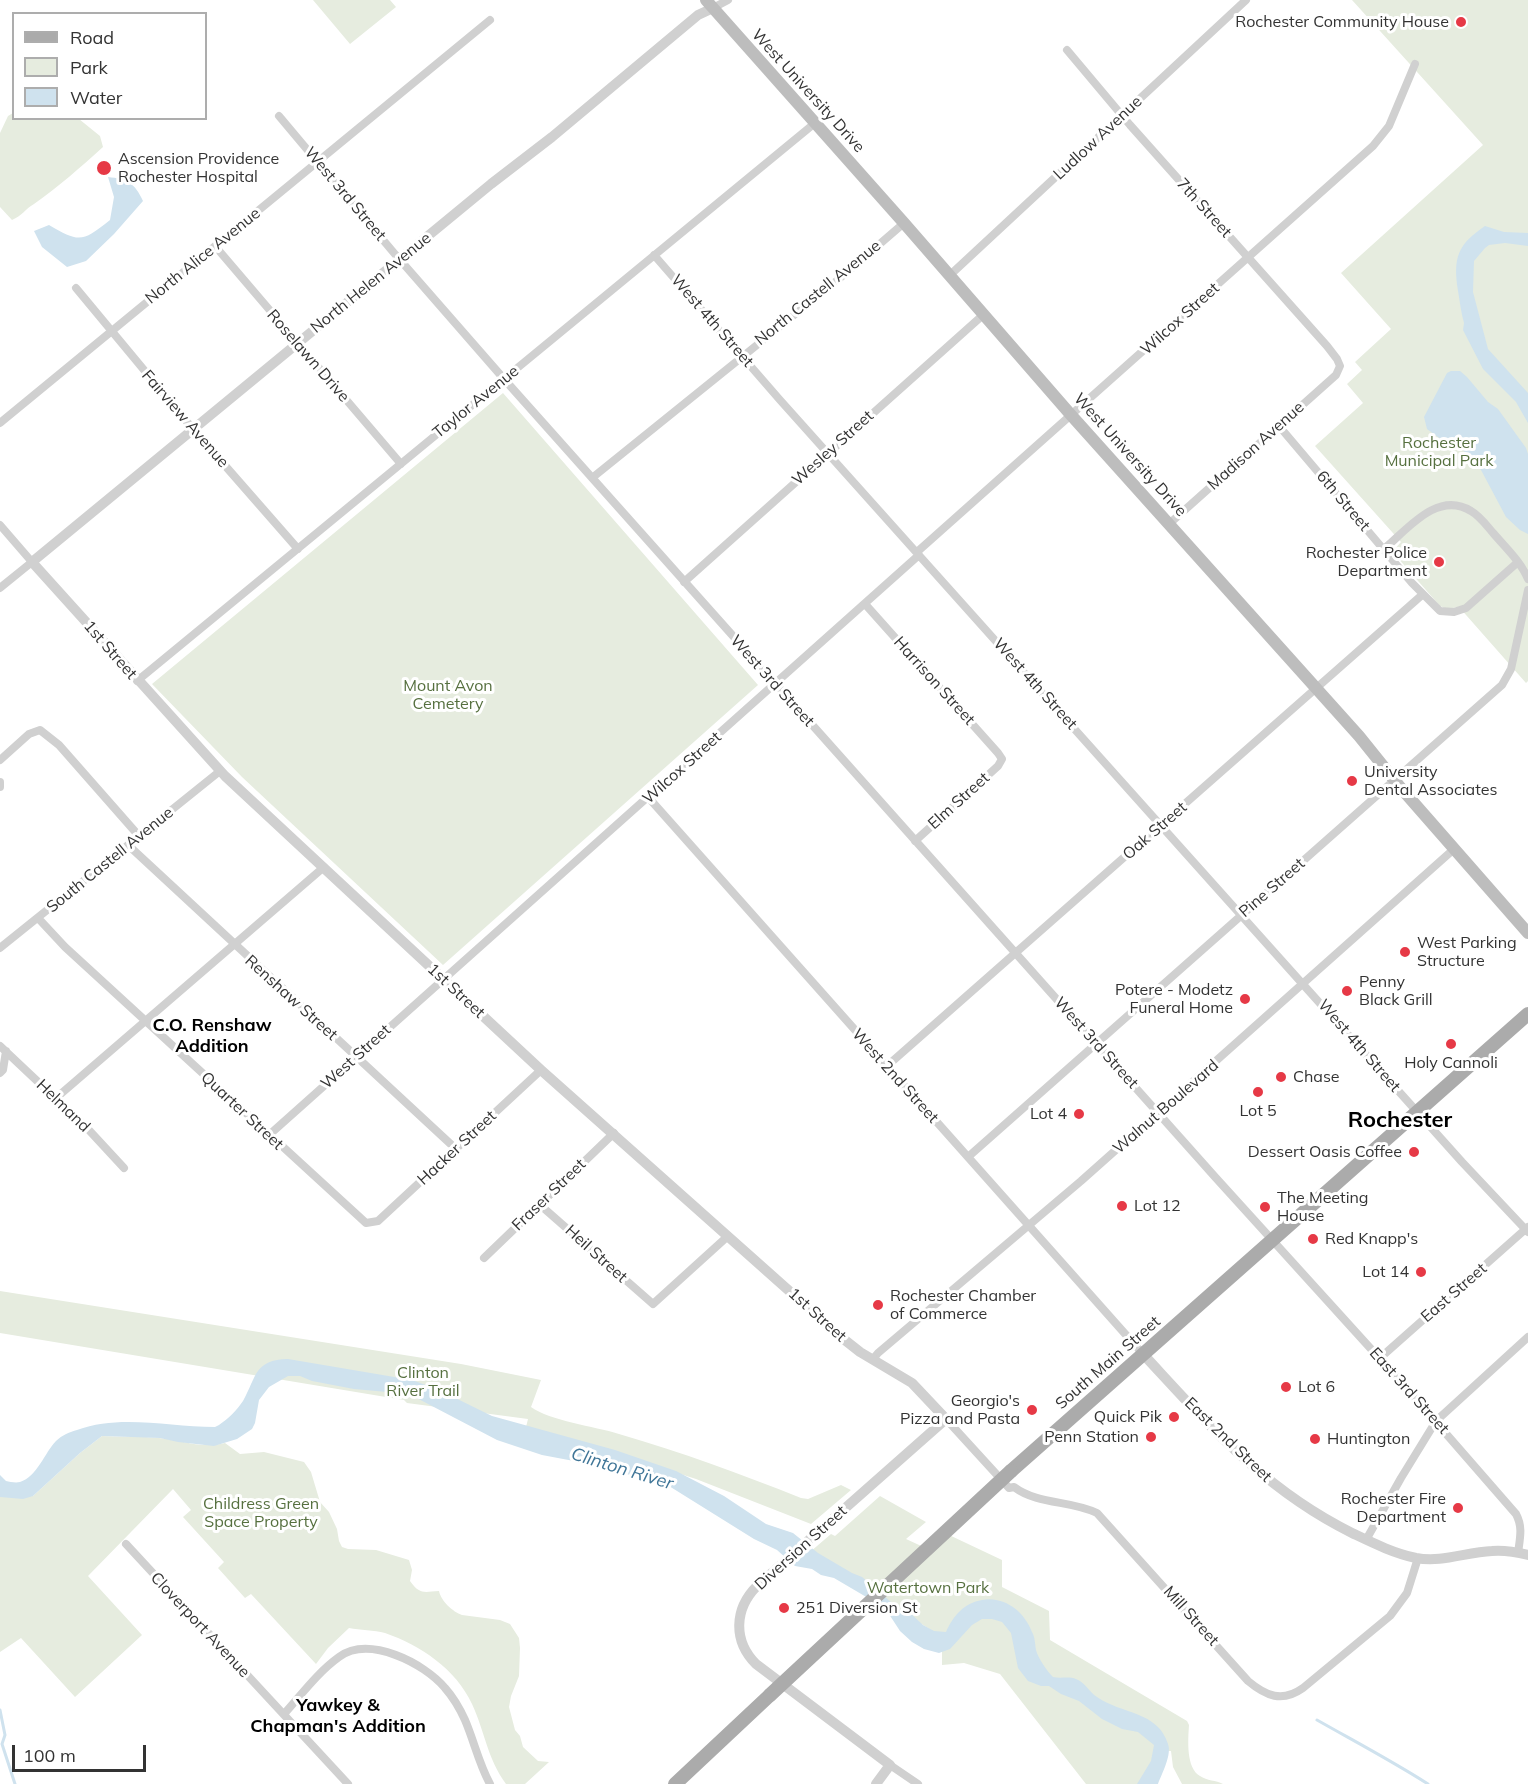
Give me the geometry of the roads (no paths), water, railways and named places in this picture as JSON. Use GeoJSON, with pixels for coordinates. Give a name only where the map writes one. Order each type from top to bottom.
{"type":"FeatureCollection","features":[{"type":"Feature","properties":{"kind":"main road","name":"West University Drive"},"geometry":{"type":"LineString","coordinates":[[710,4],[1071,415],[1316,689],[1528,933]]}},
{"type":"Feature","properties":{"kind":"main road","name":"South Main Street"},"geometry":{"type":"LineString","coordinates":[[675,1784],[1011,1471],[1528,1014]]}},
{"type":"Feature","properties":{"kind":"street"},"geometry":{"type":"LineString","coordinates":[[710,4],[728,0]]}},
{"type":"Feature","properties":{"kind":"street","name":"Ludlow Avenue"},"geometry":{"type":"LineString","coordinates":[[950,276],[1246,0]]}},
{"type":"Feature","properties":{"kind":"street","name":"North Helen Avenue"},"geometry":{"type":"LineString","coordinates":[[32,562],[491,184],[552,137],[710,4]]}},
{"type":"Feature","properties":{"kind":"street","name":"North Alice Avenue"},"geometry":{"type":"LineString","coordinates":[[0,423],[490,20]]}},
{"type":"Feature","properties":{"kind":"street","name":"7th Street"},"geometry":{"type":"LineString","coordinates":[[1067,50],[1328,346],[1340,366]]}},
{"type":"Feature","properties":{"kind":"street","name":"Wilcox Street"},"geometry":{"type":"LineString","coordinates":[[443,979],[776,684],[1071,415],[1380,140],[1389,126],[1415,64]]}},
{"type":"Feature","properties":{"kind":"street","name":"West 3rd Street"},"geometry":{"type":"LineString","coordinates":[[279,116],[504,379],[1272,1240]]}},
{"type":"Feature","properties":{"kind":"street","name":"Taylor Avenue"},"geometry":{"type":"LineString","coordinates":[[137,681],[815,123]]}},
{"type":"Feature","properties":{"kind":"street","name":"North Castell Avenue"},"geometry":{"type":"LineString","coordinates":[[592,478],[845,274],[904,223]]}},
{"type":"Feature","properties":{"kind":"street","name":"Roselawn Drive"},"geometry":{"type":"LineString","coordinates":[[215,246],[401,464]]}},
{"type":"Feature","properties":{"kind":"street","name":"West 4th Street"},"geometry":{"type":"LineString","coordinates":[[654,255],[1241,915],[1527,1230]]}},
{"type":"Feature","properties":{"kind":"street","name":"Fairview Avenue"},"geometry":{"type":"LineString","coordinates":[[76,288],[193,429],[298,549]]}},
{"type":"Feature","properties":{"kind":"street","name":"Wesley Street"},"geometry":{"type":"LineString","coordinates":[[684,582],[983,315]]}},
{"type":"Feature","properties":{"kind":"street","name":"Madison Avenue"},"geometry":{"type":"LineString","coordinates":[[1169,524],[1336,375],[1340,366]]}},
{"type":"Feature","properties":{"kind":"street","name":"6th Street"},"geometry":{"type":"LineString","coordinates":[[1279,426],[1422,595],[1440,611],[1446,613],[1460,611],[1518,562]]}},
{"type":"Feature","properties":{"kind":"street"},"geometry":{"type":"LineString","coordinates":[[1384,549],[1437,506],[1450,504],[1460,506],[1472,512],[1518,562],[1528,579]]}},
{"type":"Feature","properties":{"kind":"street","name":"1st Street"},"geometry":{"type":"LineString","coordinates":[[0,525],[137,681],[220,771],[542,1070],[849,1344],[912,1383],[946,1419]]}},
{"type":"Feature","properties":{"kind":"street"},"geometry":{"type":"LineString","coordinates":[[0,588],[32,562]]}},
{"type":"Feature","properties":{"kind":"street","name":"Pine Street"},"geometry":{"type":"LineString","coordinates":[[968,1157],[1495,692],[1507,678],[1528,590]]}},
{"type":"Feature","properties":{"kind":"street","name":"Oak Street"},"geometry":{"type":"LineString","coordinates":[[887,1066],[1422,595]]}},
{"type":"Feature","properties":{"kind":"street","name":"Harrison Street"},"geometry":{"type":"LineString","coordinates":[[865,604],[1002,759]]}},
{"type":"Feature","properties":{"kind":"street"},"geometry":{"type":"LineString","coordinates":[[0,760],[29,734],[40,729],[58,745],[139,836]]}},
{"type":"Feature","properties":{"kind":"street","name":"Elm Street"},"geometry":{"type":"LineString","coordinates":[[915,841],[998,766],[1002,759]]}},
{"type":"Feature","properties":{"kind":"street","name":"South Castell Avenue"},"geometry":{"type":"LineString","coordinates":[[0,948],[220,771]]}},
{"type":"Feature","properties":{"kind":"street"},"geometry":{"type":"LineString","coordinates":[[0,782],[0,787]]}},
{"type":"Feature","properties":{"kind":"street","name":"West 2nd Street"},"geometry":{"type":"LineString","coordinates":[[648,797],[1143,1354]]}},
{"type":"Feature","properties":{"kind":"street","name":"Renshaw Street"},"geometry":{"type":"LineString","coordinates":[[128,845],[456,1149]]}},
{"type":"Feature","properties":{"kind":"street","name":"Walnut Boulevard"},"geometry":{"type":"LineString","coordinates":[[873,1359],[1159,1113],[1454,849]]}},
{"type":"Feature","properties":{"kind":"street"},"geometry":{"type":"LineString","coordinates":[[56,1098],[324,867]]}},
{"type":"Feature","properties":{"kind":"street","name":"Quarter Street"},"geometry":{"type":"LineString","coordinates":[[38,918],[65,947],[360,1220],[372,1224]]}},
{"type":"Feature","properties":{"kind":"street","name":"West Street"},"geometry":{"type":"LineString","coordinates":[[269,1135],[443,979]]}},
{"type":"Feature","properties":{"kind":"street"},"geometry":{"type":"LineString","coordinates":[[0,1073],[3,1070],[2,1052]]}},
{"type":"Feature","properties":{"kind":"street","name":"Helmand"},"geometry":{"type":"LineString","coordinates":[[2,1052],[56,1098],[124,1168]]}},
{"type":"Feature","properties":{"kind":"street","name":"Hacker Street"},"geometry":{"type":"LineString","coordinates":[[372,1224],[378,1221],[542,1070]]}},
{"type":"Feature","properties":{"kind":"street","name":"Fraser Street"},"geometry":{"type":"LineString","coordinates":[[484,1258],[614,1133]]}},
{"type":"Feature","properties":{"kind":"street","name":"Heil Street"},"geometry":{"type":"LineString","coordinates":[[539,1204],[653,1304],[728,1236]]}},
{"type":"Feature","properties":{"kind":"street","name":"East Street"},"geometry":{"type":"LineString","coordinates":[[1380,1358],[1527,1230]]}},
{"type":"Feature","properties":{"kind":"street","name":"East 3rd Street"},"geometry":{"type":"LineString","coordinates":[[1272,1240],[1380,1358],[1516,1514],[1521,1529],[1523,1554]]}},
{"type":"Feature","properties":{"kind":"street"},"geometry":{"type":"LineString","coordinates":[[1366,1540],[1436,1421],[1528,1337]]}},
{"type":"Feature","properties":{"kind":"street","name":"East 2nd Street"},"geometry":{"type":"LineString","coordinates":[[1143,1354],[1217,1433],[1255,1469],[1304,1506],[1338,1526],[1390,1550],[1418,1558],[1448,1558],[1492,1551],[1523,1554]]}},
{"type":"Feature","properties":{"kind":"street","name":"Diversion Street"},"geometry":{"type":"LineString","coordinates":[[890,1765],[760,1668],[746,1652],[739,1631],[741,1610],[753,1590],[946,1419]]}},
{"type":"Feature","properties":{"kind":"street","name":"Mill Street"},"geometry":{"type":"LineString","coordinates":[[946,1419],[1009,1488],[1014,1487],[1025,1495],[1095,1511],[1100,1515],[1248,1681],[1256,1688],[1273,1696],[1287,1696],[1303,1688],[1390,1616],[1407,1593],[1418,1558]]}},
{"type":"Feature","properties":{"kind":"street","name":"Cloverport Avenue"},"geometry":{"type":"LineString","coordinates":[[126,1544],[348,1784]]}},
{"type":"Feature","properties":{"kind":"street"},"geometry":{"type":"LineString","coordinates":[[284,1714],[339,1657],[353,1650],[371,1648],[386,1652],[408,1660],[444,1687],[465,1719],[490,1784]]}},
{"type":"Feature","properties":{"kind":"street"},"geometry":{"type":"LineString","coordinates":[[876,1784],[890,1765],[918,1784]]}},
{"type":"Feature","properties":{"kind":"water"},"geometry":{"type":"Polygon","coordinates":[[[108,177],[130,183],[143,201],[86,261],[67,267],[42,247],[34,231],[49,225],[75,237],[81,238],[93,233],[110,220],[114,197],[108,177]]]}},
{"type":"Feature","properties":{"kind":"water"},"geometry":{"type":"Polygon","coordinates":[[[1485,226],[1504,232],[1528,233],[1528,246],[1505,243],[1489,245],[1485,248],[1474,261],[1473,292],[1488,349],[1528,393],[1528,423],[1516,402],[1483,369],[1463,330],[1457,261],[1463,246],[1485,226]]]}},
{"type":"Feature","properties":{"kind":"water"},"geometry":{"type":"Polygon","coordinates":[[[1460,371],[1467,377],[1488,402],[1498,409],[1526,448],[1528,454],[1528,534],[1506,517],[1481,470],[1467,454],[1455,443],[1442,440],[1427,429],[1424,417],[1447,373],[1460,371]]]}},
{"type":"Feature","properties":{"kind":"water","name":"Clinton River"},"geometry":{"type":"Polygon","coordinates":[[[288,1359],[412,1380],[439,1390],[492,1416],[615,1450],[676,1471],[724,1496],[766,1524],[793,1533],[818,1553],[862,1577],[899,1609],[909,1612],[923,1625],[934,1631],[946,1632],[960,1611],[970,1604],[990,1599],[1005,1603],[1018,1612],[1028,1624],[1034,1636],[1039,1657],[1053,1677],[1079,1680],[1097,1697],[1138,1714],[1156,1725],[1163,1733],[1169,1753],[1158,1784],[1137,1784],[1151,1761],[1154,1745],[1138,1732],[1122,1729],[1102,1719],[1079,1701],[1049,1686],[1041,1686],[1028,1681],[1018,1668],[1011,1633],[1002,1622],[982,1619],[972,1625],[950,1649],[939,1653],[924,1649],[900,1631],[885,1608],[834,1578],[821,1575],[812,1569],[795,1566],[777,1550],[754,1539],[669,1486],[595,1465],[542,1455],[497,1440],[409,1394],[354,1389],[312,1381],[300,1376],[288,1376],[269,1387],[259,1400],[252,1429],[237,1439],[214,1446],[160,1438],[102,1436],[33,1496],[23,1499],[0,1497],[0,1475],[6,1481],[11,1482],[26,1479],[36,1470],[56,1441],[63,1435],[74,1431],[93,1425],[127,1422],[215,1427],[241,1404],[254,1377],[263,1366],[269,1362],[288,1359]]]}},
{"type":"Feature","properties":{"kind":"waterway"},"geometry":{"type":"LineString","coordinates":[[0,1710],[5,1735],[2,1744],[15,1784]]}},
{"type":"Feature","properties":{"kind":"waterway"},"geometry":{"type":"LineString","coordinates":[[1317,1720],[1428,1784]]}},
{"type":"Feature","properties":{"kind":"place","name":"Rochester Community House"},"geometry":{"type":"Point","coordinates":[1461,22]}},
{"type":"Feature","properties":{"kind":"place","name":"Ascension Providence Rochester Hospital"},"geometry":{"type":"Point","coordinates":[104,168]}},
{"type":"Feature","properties":{"kind":"place","name":"Rochester Police Department"},"geometry":{"type":"Point","coordinates":[1439,562]}},
{"type":"Feature","properties":{"kind":"place","name":"University Dental Associates"},"geometry":{"type":"Point","coordinates":[1352,781]}},
{"type":"Feature","properties":{"kind":"place","name":"West Parking Structure"},"geometry":{"type":"Point","coordinates":[1405,952]}},
{"type":"Feature","properties":{"kind":"place","name":"Penny Black Grill"},"geometry":{"type":"Point","coordinates":[1347,991]}},
{"type":"Feature","properties":{"kind":"place","name":"Potere - Modetz Funeral Home"},"geometry":{"type":"Point","coordinates":[1245,999]}},
{"type":"Feature","properties":{"kind":"place","name":"Holy Cannoli"},"geometry":{"type":"Point","coordinates":[1451,1044]}},
{"type":"Feature","properties":{"kind":"place","name":"Chase"},"geometry":{"type":"Point","coordinates":[1281,1077]}},
{"type":"Feature","properties":{"kind":"place","name":"Lot 5"},"geometry":{"type":"Point","coordinates":[1258,1092]}},
{"type":"Feature","properties":{"kind":"place","name":"Lot 4"},"geometry":{"type":"Point","coordinates":[1079,1114]}},
{"type":"Feature","properties":{"kind":"place","name":"Dessert Oasis Coffee"},"geometry":{"type":"Point","coordinates":[1414,1152]}},
{"type":"Feature","properties":{"kind":"place","name":"Lot 12"},"geometry":{"type":"Point","coordinates":[1122,1206]}},
{"type":"Feature","properties":{"kind":"place","name":"The Meeting House"},"geometry":{"type":"Point","coordinates":[1265,1207]}},
{"type":"Feature","properties":{"kind":"place","name":"Red Knapp's"},"geometry":{"type":"Point","coordinates":[1313,1239]}},
{"type":"Feature","properties":{"kind":"place","name":"Lot 14"},"geometry":{"type":"Point","coordinates":[1421,1272]}},
{"type":"Feature","properties":{"kind":"place","name":"Rochester Chamber of Commerce"},"geometry":{"type":"Point","coordinates":[878,1305]}},
{"type":"Feature","properties":{"kind":"place","name":"Lot 6"},"geometry":{"type":"Point","coordinates":[1286,1387]}},
{"type":"Feature","properties":{"kind":"place","name":"Georgio's Pizza and Pasta"},"geometry":{"type":"Point","coordinates":[1032,1410]}},
{"type":"Feature","properties":{"kind":"place","name":"Quick Pik"},"geometry":{"type":"Point","coordinates":[1174,1417]}},
{"type":"Feature","properties":{"kind":"place","name":"Penn Station"},"geometry":{"type":"Point","coordinates":[1151,1437]}},
{"type":"Feature","properties":{"kind":"place","name":"Huntington"},"geometry":{"type":"Point","coordinates":[1315,1439]}},
{"type":"Feature","properties":{"kind":"place","name":"Rochester Fire Department"},"geometry":{"type":"Point","coordinates":[1458,1508]}},
{"type":"Feature","properties":{"kind":"place","name":"251 Diversion St"},"geometry":{"type":"Point","coordinates":[784,1608]}},
{"type":"Feature","properties":{"kind":"district","name":"C.O. Renshaw Addition"},"geometry":{"type":"Point","coordinates":[212,1036]}},
{"type":"Feature","properties":{"kind":"district","name":"Rochester"},"geometry":{"type":"Point","coordinates":[1400,1120]}},
{"type":"Feature","properties":{"kind":"district","name":"Yawkey & Chapman's Addition"},"geometry":{"type":"Point","coordinates":[338,1716]}},
{"type":"Feature","properties":{"kind":"park label","name":"Rochester Municipal Park"},"geometry":{"type":"Point","coordinates":[1439,452]}},
{"type":"Feature","properties":{"kind":"park label","name":"Mount Avon Cemetery"},"geometry":{"type":"Point","coordinates":[448,695]}},
{"type":"Feature","properties":{"kind":"park label","name":"Clinton River Trail"},"geometry":{"type":"Point","coordinates":[423,1382]}},
{"type":"Feature","properties":{"kind":"park label","name":"Childress Green Space Property"},"geometry":{"type":"Point","coordinates":[261,1513]}},
{"type":"Feature","properties":{"kind":"park label","name":"Watertown Park"},"geometry":{"type":"Point","coordinates":[928,1588]}}]}
